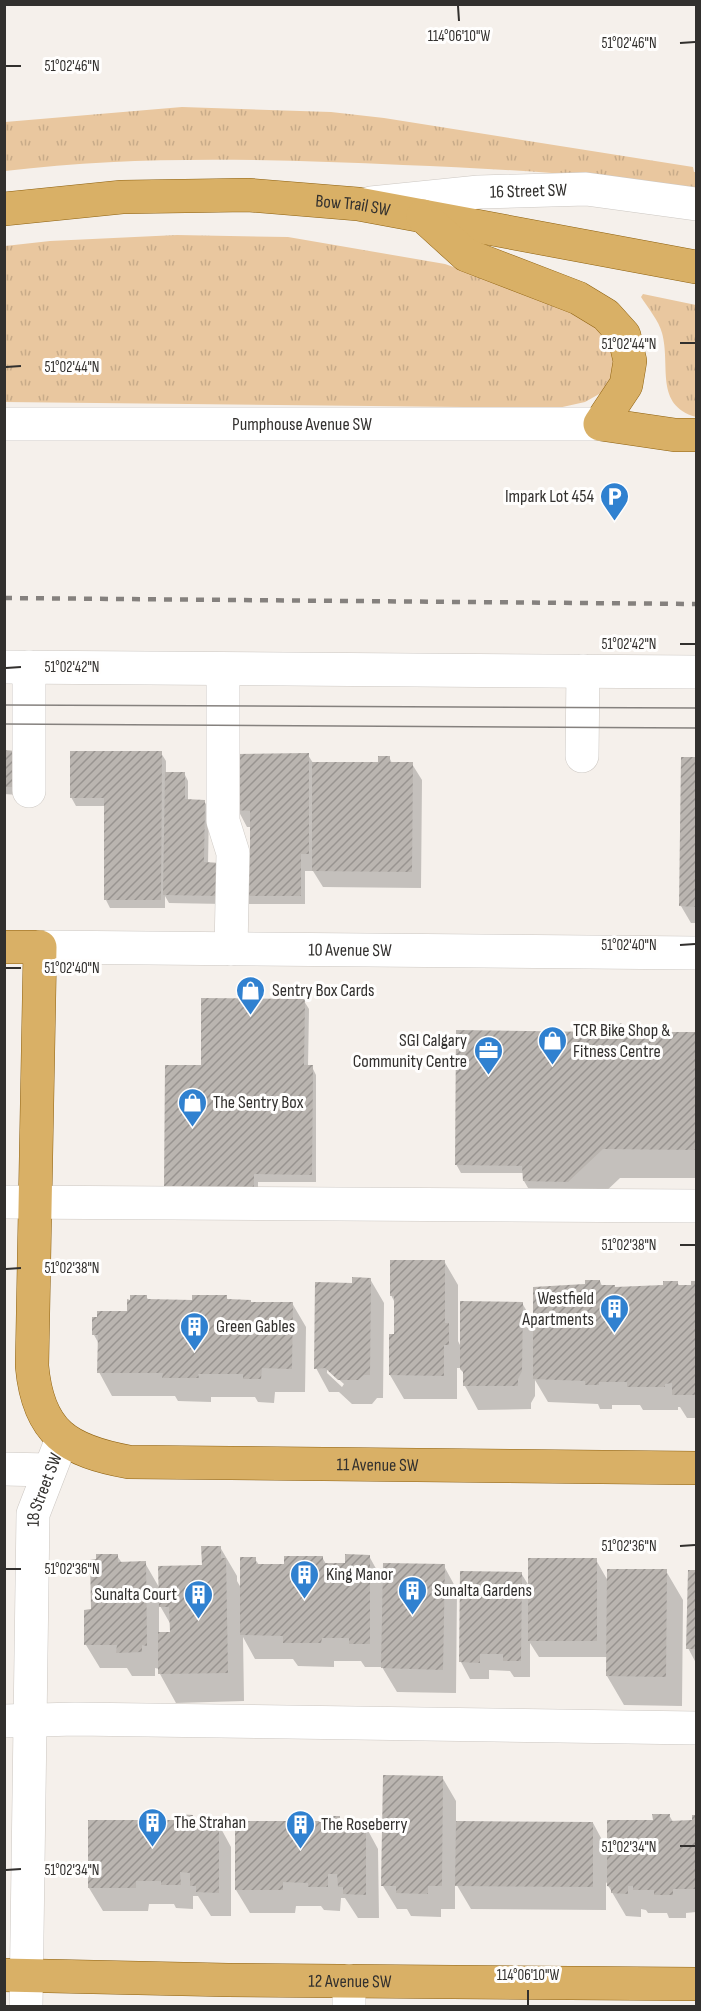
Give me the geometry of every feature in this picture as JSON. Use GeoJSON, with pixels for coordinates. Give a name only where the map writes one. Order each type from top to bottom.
{"type":"FeatureCollection","features":[{"type":"Feature","properties":{"kind":"main road","name":"Bow Trail SW"},"geometry":{"type":"LineString","coordinates":[[4,209],[122,197],[248,195],[357,204],[696,267]]}},
{"type":"Feature","properties":{"kind":"main road"},"geometry":{"type":"LineString","coordinates":[[423,216],[466,255],[578,297],[606,315],[624,335],[630,361],[626,385],[600,424],[675,435],[696,435]]}},
{"type":"Feature","properties":{"kind":"main road","name":"10 Avenue SW"},"geometry":{"type":"LineString","coordinates":[[4,947],[40,947]]}},
{"type":"Feature","properties":{"kind":"main road","name":"18 Street SW"},"geometry":{"type":"LineString","coordinates":[[40,947],[20,1202],[34,1382],[44,1415],[62,1439]]}},
{"type":"Feature","properties":{"kind":"main road","name":"11 Avenue SW"},"geometry":{"type":"LineString","coordinates":[[62,1439],[79,1449],[102,1457],[129,1462],[696,1468]]}},
{"type":"Feature","properties":{"kind":"main road","name":"12 Avenue SW"},"geometry":{"type":"LineString","coordinates":[[19,1986],[349,1994],[696,1984]]}},
{"type":"Feature","properties":{"kind":"street","name":"16 Street SW"},"geometry":{"type":"LineString","coordinates":[[357,204],[478,192],[586,189],[696,204]]}},
{"type":"Feature","properties":{"kind":"street","name":"Pumphouse Avenue SW"},"geometry":{"type":"LineString","coordinates":[[4,423],[600,424]]}},
{"type":"Feature","properties":{"kind":"street"},"geometry":{"type":"LineString","coordinates":[[29,791],[17,667],[696,672]]}},
{"type":"Feature","properties":{"kind":"street"},"geometry":{"type":"LineString","coordinates":[[223,669],[223,821],[233,853],[231,949]]}},
{"type":"Feature","properties":{"kind":"street"},"geometry":{"type":"LineString","coordinates":[[582,756],[583,671]]}},
{"type":"Feature","properties":{"kind":"street","name":"10 Avenue SW"},"geometry":{"type":"LineString","coordinates":[[40,947],[696,953]]}},
{"type":"Feature","properties":{"kind":"street"},"geometry":{"type":"LineString","coordinates":[[20,1202],[696,1206]]}},
{"type":"Feature","properties":{"kind":"street","name":"18 Street SW"},"geometry":{"type":"LineString","coordinates":[[19,1986],[18,1721],[33,1514],[62,1439]]}},
{"type":"Feature","properties":{"kind":"street"},"geometry":{"type":"LineString","coordinates":[[4,1469],[49,1470]]}},
{"type":"Feature","properties":{"kind":"street"},"geometry":{"type":"LineString","coordinates":[[18,1721],[75,1719],[696,1728]]}},
{"type":"Feature","properties":{"kind":"green space"},"geometry":{"type":"Polygon","coordinates":[[[182,107],[331,112],[384,118],[693,167],[696,172],[696,189],[624,179],[550,173],[303,161],[154,160],[5,171],[5,122],[182,107]]]}},
{"type":"Feature","properties":{"kind":"green space"},"geometry":{"type":"Polygon","coordinates":[[[177,235],[288,237],[445,264],[563,305],[607,332],[617,363],[612,377],[601,393],[585,402],[558,408],[5,402],[5,246],[50,241],[177,235]]]}},
{"type":"Feature","properties":{"kind":"green space"},"geometry":{"type":"Polygon","coordinates":[[[643,294],[696,305],[696,417],[683,411],[674,403],[669,394],[661,328],[641,297],[643,294]]]}},
{"type":"Feature","properties":{"kind":"building"},"geometry":{"type":"Polygon","coordinates":[[[4,750],[16,751],[16,787],[4,787],[4,750]]]}},
{"type":"Feature","properties":{"kind":"building"},"geometry":{"type":"Polygon","coordinates":[[[70,751],[162,751],[161,900],[104,900],[104,798],[70,798],[70,751]]]}},
{"type":"Feature","properties":{"kind":"building"},"geometry":{"type":"Polygon","coordinates":[[[309,753],[309,854],[301,854],[301,896],[243,896],[243,854],[250,854],[250,811],[236,810],[236,754],[309,753]]]}},
{"type":"Feature","properties":{"kind":"building"},"geometry":{"type":"Polygon","coordinates":[[[378,756],[390,756],[390,762],[413,762],[412,872],[312,871],[312,762],[378,762],[378,756]]]}},
{"type":"Feature","properties":{"kind":"building"},"geometry":{"type":"Polygon","coordinates":[[[681,757],[696,757],[696,907],[679,906],[681,757]]]}},
{"type":"Feature","properties":{"kind":"building"},"geometry":{"type":"Polygon","coordinates":[[[165,772],[185,772],[185,799],[205,800],[204,862],[221,863],[220,896],[163,895],[165,772]]]}},
{"type":"Feature","properties":{"kind":"building"},"geometry":{"type":"Polygon","coordinates":[[[201,998],[305,999],[304,1065],[313,1065],[312,1175],[254,1174],[254,1188],[164,1187],[165,1065],[201,1065],[201,998]]]}},
{"type":"Feature","properties":{"kind":"building"},"geometry":{"type":"Polygon","coordinates":[[[621,1023],[627,1032],[696,1032],[696,1150],[603,1149],[568,1182],[523,1181],[522,1166],[455,1165],[456,1030],[605,1032],[621,1023]]]}},
{"type":"Feature","properties":{"kind":"building"},"geometry":{"type":"Polygon","coordinates":[[[390,1260],[445,1260],[445,1323],[449,1323],[449,1345],[444,1345],[444,1376],[389,1375],[389,1334],[394,1334],[394,1296],[390,1296],[390,1260]]]}},
{"type":"Feature","properties":{"kind":"building"},"geometry":{"type":"Polygon","coordinates":[[[352,1277],[371,1278],[370,1375],[364,1375],[358,1380],[338,1380],[325,1368],[314,1369],[315,1282],[352,1283],[352,1277]]]}},
{"type":"Feature","properties":{"kind":"building","name":"Westfield Apartments"},"geometry":{"type":"Polygon","coordinates":[[[585,1280],[600,1280],[600,1285],[615,1285],[615,1287],[663,1285],[663,1281],[678,1281],[678,1285],[691,1285],[691,1281],[696,1281],[696,1395],[672,1395],[672,1383],[665,1384],[665,1387],[627,1387],[627,1382],[599,1382],[599,1385],[585,1385],[585,1381],[533,1379],[533,1287],[585,1284],[585,1280]]]}},
{"type":"Feature","properties":{"kind":"building","name":"Green Gables"},"geometry":{"type":"Polygon","coordinates":[[[130,1295],[147,1295],[147,1299],[192,1300],[192,1295],[227,1295],[227,1299],[251,1300],[251,1302],[293,1302],[292,1369],[262,1368],[261,1379],[243,1379],[243,1374],[198,1374],[199,1378],[162,1378],[163,1373],[97,1373],[98,1335],[92,1335],[92,1317],[97,1317],[97,1311],[127,1311],[127,1299],[130,1300],[130,1295]]]}},
{"type":"Feature","properties":{"kind":"building"},"geometry":{"type":"Polygon","coordinates":[[[460,1301],[523,1302],[522,1371],[518,1379],[518,1386],[463,1386],[463,1372],[460,1369],[460,1301]]]}},
{"type":"Feature","properties":{"kind":"building","name":"Sunalta Court"},"geometry":{"type":"Polygon","coordinates":[[[201,1546],[221,1546],[221,1558],[226,1558],[228,1673],[158,1674],[158,1632],[170,1632],[169,1607],[159,1607],[158,1566],[202,1565],[201,1546]]]}},
{"type":"Feature","properties":{"kind":"building"},"geometry":{"type":"Polygon","coordinates":[[[96,1554],[118,1554],[118,1562],[146,1561],[147,1646],[142,1645],[142,1652],[116,1653],[117,1645],[84,1645],[84,1610],[91,1609],[90,1560],[96,1559],[96,1554]]]}},
{"type":"Feature","properties":{"kind":"building","name":"King Manor"},"geometry":{"type":"Polygon","coordinates":[[[345,1554],[370,1555],[370,1644],[349,1644],[349,1638],[322,1638],[321,1643],[283,1643],[283,1636],[240,1635],[240,1557],[256,1557],[256,1564],[284,1564],[284,1556],[323,1556],[323,1563],[345,1563],[345,1554]]]}},
{"type":"Feature","properties":{"kind":"building"},"geometry":{"type":"Polygon","coordinates":[[[528,1558],[597,1558],[597,1641],[528,1641],[528,1558]]]}},
{"type":"Feature","properties":{"kind":"building","name":"Sunalta Gardens"},"geometry":{"type":"Polygon","coordinates":[[[383,1563],[445,1564],[443,1670],[381,1668],[383,1563]]]}},
{"type":"Feature","properties":{"kind":"building"},"geometry":{"type":"Polygon","coordinates":[[[607,1569],[667,1569],[666,1677],[606,1676],[607,1569]]]}},
{"type":"Feature","properties":{"kind":"building"},"geometry":{"type":"Polygon","coordinates":[[[688,1570],[696,1570],[696,1649],[686,1649],[688,1570]]]}},
{"type":"Feature","properties":{"kind":"building"},"geometry":{"type":"Polygon","coordinates":[[[460,1571],[522,1572],[521,1661],[503,1661],[503,1654],[480,1654],[480,1663],[459,1662],[460,1571]]]}},
{"type":"Feature","properties":{"kind":"building"},"geometry":{"type":"Polygon","coordinates":[[[383,1775],[443,1776],[442,1886],[428,1886],[428,1894],[396,1893],[396,1886],[381,1886],[383,1775]]]}},
{"type":"Feature","properties":{"kind":"building","name":"The Strahan"},"geometry":{"type":"Polygon","coordinates":[[[176,1814],[193,1815],[193,1822],[219,1822],[219,1893],[196,1892],[196,1886],[190,1886],[190,1873],[180,1872],[181,1885],[161,1885],[161,1881],[136,1881],[136,1888],[88,1888],[88,1820],[176,1820],[176,1814]]]}},
{"type":"Feature","properties":{"kind":"building"},"geometry":{"type":"Polygon","coordinates":[[[652,1814],[670,1814],[669,1821],[692,1820],[692,1815],[696,1815],[696,1889],[673,1889],[673,1895],[654,1895],[654,1890],[633,1890],[633,1886],[628,1886],[628,1894],[611,1893],[611,1887],[607,1886],[607,1820],[653,1820],[652,1814]]]}},
{"type":"Feature","properties":{"kind":"building","name":"The Roseberry"},"geometry":{"type":"Polygon","coordinates":[[[323,1816],[340,1816],[340,1824],[366,1824],[366,1895],[343,1894],[343,1887],[338,1887],[337,1874],[328,1874],[328,1887],[308,1887],[308,1883],[283,1882],[283,1890],[235,1890],[235,1821],[323,1821],[323,1816]]]}},
{"type":"Feature","properties":{"kind":"building"},"geometry":{"type":"Polygon","coordinates":[[[456,1821],[593,1822],[593,1887],[455,1886],[456,1821]]]}},
{"type":"Feature","properties":{"kind":"tram line"},"geometry":{"type":"LineString","coordinates":[[4,705],[696,708]]}},
{"type":"Feature","properties":{"kind":"tram line"},"geometry":{"type":"LineString","coordinates":[[4,724],[696,728]]}},
{"type":"Feature","properties":{"kind":"railway"},"geometry":{"type":"LineString","coordinates":[[4,598],[696,604]]}},
{"type":"Feature","properties":{"kind":"place","name":"Impark Lot 454"},"geometry":{"type":"Point","coordinates":[615,522]}},
{"type":"Feature","properties":{"kind":"place","name":"Sentry Box Cards"},"geometry":{"type":"Point","coordinates":[251,1016]}},
{"type":"Feature","properties":{"kind":"place","name":"TCR Bike Shop & Fitness Centre"},"geometry":{"type":"Point","coordinates":[552,1066]}},
{"type":"Feature","properties":{"kind":"place","name":"SGI Calgary Community Centre"},"geometry":{"type":"Point","coordinates":[488,1076]}},
{"type":"Feature","properties":{"kind":"place","name":"The Sentry Box"},"geometry":{"type":"Point","coordinates":[192,1128]}},
{"type":"Feature","properties":{"kind":"place","name":"Westfield Apartments"},"geometry":{"type":"Point","coordinates":[615,1334]}},
{"type":"Feature","properties":{"kind":"place","name":"Green Gables"},"geometry":{"type":"Point","coordinates":[195,1352]}},
{"type":"Feature","properties":{"kind":"place","name":"King Manor"},"geometry":{"type":"Point","coordinates":[305,1600]}},
{"type":"Feature","properties":{"kind":"place","name":"Sunalta Gardens"},"geometry":{"type":"Point","coordinates":[413,1616]}},
{"type":"Feature","properties":{"kind":"place","name":"Sunalta Court"},"geometry":{"type":"Point","coordinates":[198,1620]}},
{"type":"Feature","properties":{"kind":"place","name":"The Strahan"},"geometry":{"type":"Point","coordinates":[153,1848]}},
{"type":"Feature","properties":{"kind":"place","name":"The Roseberry"},"geometry":{"type":"Point","coordinates":[300,1850]}}]}
